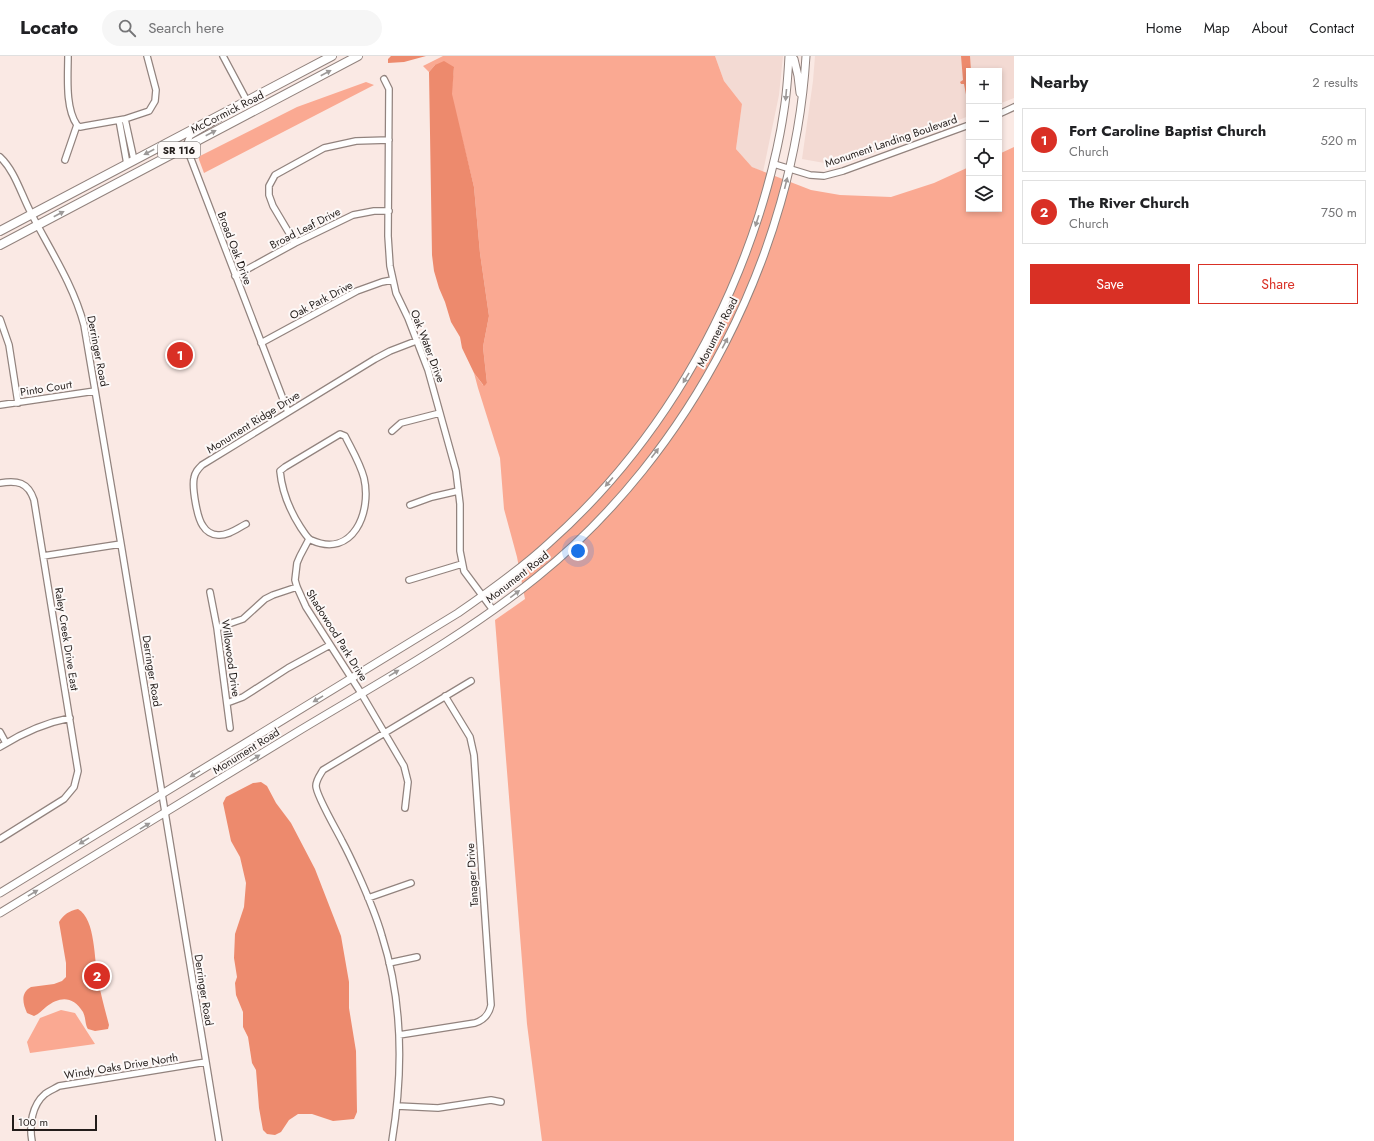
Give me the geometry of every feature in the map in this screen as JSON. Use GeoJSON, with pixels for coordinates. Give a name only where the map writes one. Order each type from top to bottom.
{"type":"FeatureCollection","features":[{"type":"Feature","properties":{"kind":"main road","name":"McCormick Road"},"geometry":{"type":"LineString","coordinates":[[0,231],[332,56]]}},
{"type":"Feature","properties":{"kind":"main road","name":"McCormick Road"},"geometry":{"type":"LineString","coordinates":[[0,245],[358,56]]}},
{"type":"Feature","properties":{"kind":"main road"},"geometry":{"type":"LineString","coordinates":[[790,56],[794,59],[798,76],[801,112]]}},
{"type":"Feature","properties":{"kind":"main road","name":"Monument Road"},"geometry":{"type":"LineString","coordinates":[[0,893],[458,613],[482,597],[532,558],[588,506],[637,448],[674,397],[698,357],[733,286],[749,247],[774,164],[784,109],[790,56]]}},
{"type":"Feature","properties":{"kind":"main road","name":"Monument Road"},"geometry":{"type":"LineString","coordinates":[[0,913],[464,630],[540,575],[595,523],[646,466],[678,422],[713,365],[737,321],[770,238],[790,169],[801,112],[806,56]]}},
{"type":"Feature","properties":{"kind":"street"},"geometry":{"type":"LineString","coordinates":[[68,56],[70,105],[72,116],[77,125],[80,127],[122,120],[147,113],[153,106],[156,96],[155,81],[147,56]]}},
{"type":"Feature","properties":{"kind":"street"},"geometry":{"type":"LineString","coordinates":[[223,56],[247,101]]}},
{"type":"Feature","properties":{"kind":"street","name":"Oak Water Drive"},"geometry":{"type":"LineString","coordinates":[[384,79],[389,89],[388,211],[389,253],[392,280],[428,370],[456,471],[461,524],[460,551],[464,571],[493,610]]}},
{"type":"Feature","properties":{"kind":"street"},"geometry":{"type":"LineString","coordinates":[[1002,113],[1014,107]]}},
{"type":"Feature","properties":{"kind":"street"},"geometry":{"type":"LineString","coordinates":[[186,146],[190,136],[216,122],[230,110]]}},
{"type":"Feature","properties":{"kind":"street"},"geometry":{"type":"LineString","coordinates":[[122,120],[130,162]]}},
{"type":"Feature","properties":{"kind":"street"},"geometry":{"type":"LineString","coordinates":[[65,160],[77,125]]}},
{"type":"Feature","properties":{"kind":"street","name":"Monument Landing Boulevard"},"geometry":{"type":"LineString","coordinates":[[774,164],[810,175],[824,176],[843,171],[966,126]]}},
{"type":"Feature","properties":{"kind":"street"},"geometry":{"type":"LineString","coordinates":[[295,243],[269,195],[270,182],[275,175],[324,148],[343,143],[368,140],[389,140]]}},
{"type":"Feature","properties":{"kind":"street","name":"Broad Oak Drive"},"geometry":{"type":"LineString","coordinates":[[186,146],[288,412]]}},
{"type":"Feature","properties":{"kind":"street","name":"Derringer Road"},"geometry":{"type":"LineString","coordinates":[[0,157],[8,165],[66,278],[79,307],[85,333],[219,1141]]}},
{"type":"Feature","properties":{"kind":"street","name":"Broad Leaf Drive"},"geometry":{"type":"LineString","coordinates":[[235,276],[295,243],[353,215],[374,211],[388,211]]}},
{"type":"Feature","properties":{"kind":"street","name":"Oak Park Drive"},"geometry":{"type":"LineString","coordinates":[[261,343],[357,291],[392,280]]}},
{"type":"Feature","properties":{"kind":"street"},"geometry":{"type":"LineString","coordinates":[[0,319],[9,345],[18,403]]}},
{"type":"Feature","properties":{"kind":"street","name":"Monument Ridge Drive"},"geometry":{"type":"LineString","coordinates":[[246,524],[224,535],[213,534],[202,526],[194,478],[196,472],[202,465],[390,350],[416,341]]}},
{"type":"Feature","properties":{"kind":"street","name":"Pinto Court"},"geometry":{"type":"LineString","coordinates":[[0,406],[95,391]]}},
{"type":"Feature","properties":{"kind":"street"},"geometry":{"type":"LineString","coordinates":[[392,431],[401,423],[440,413]]}},
{"type":"Feature","properties":{"kind":"street"},"geometry":{"type":"LineString","coordinates":[[340,434],[345,436],[358,462],[362,474],[366,494],[361,522],[354,533],[342,541],[322,544],[309,539],[294,518],[289,508],[281,483],[280,471],[340,434]]}},
{"type":"Feature","properties":{"kind":"street","name":"Raley Creek Drive East"},"geometry":{"type":"LineString","coordinates":[[0,483],[21,483],[29,489],[32,494],[78,771],[74,787],[64,799],[0,839]]}},
{"type":"Feature","properties":{"kind":"street"},"geometry":{"type":"LineString","coordinates":[[410,505],[432,497],[458,491]]}},
{"type":"Feature","properties":{"kind":"street","name":"Shadowood Park Drive"},"geometry":{"type":"LineString","coordinates":[[309,539],[297,563],[295,580],[297,587],[306,607],[361,693],[404,766],[408,782],[405,808]]}},
{"type":"Feature","properties":{"kind":"street"},"geometry":{"type":"LineString","coordinates":[[43,556],[121,544]]}},
{"type":"Feature","properties":{"kind":"street"},"geometry":{"type":"LineString","coordinates":[[409,580],[462,564]]}},
{"type":"Feature","properties":{"kind":"street"},"geometry":{"type":"LineString","coordinates":[[217,628],[243,619],[269,597],[284,590],[297,587]]}},
{"type":"Feature","properties":{"kind":"street","name":"Willowood Drive"},"geometry":{"type":"LineString","coordinates":[[210,592],[217,628],[230,728]]}},
{"type":"Feature","properties":{"kind":"street"},"geometry":{"type":"LineString","coordinates":[[227,703],[243,697],[288,668],[330,645]]}},
{"type":"Feature","properties":{"kind":"street"},"geometry":{"type":"LineString","coordinates":[[392,1141],[400,1074],[399,1035],[389,963],[380,929],[368,898],[316,788],[318,777],[323,770],[471,681]]}},
{"type":"Feature","properties":{"kind":"street","name":"Tanager Drive"},"geometry":{"type":"LineString","coordinates":[[399,1035],[480,1021],[488,1015],[491,1005],[474,755],[470,737],[445,696]]}},
{"type":"Feature","properties":{"kind":"street"},"geometry":{"type":"LineString","coordinates":[[0,747],[31,730],[55,721],[70,718]]}},
{"type":"Feature","properties":{"kind":"street"},"geometry":{"type":"LineString","coordinates":[[0,732],[6,743]]}},
{"type":"Feature","properties":{"kind":"street"},"geometry":{"type":"LineString","coordinates":[[368,898],[411,883]]}},
{"type":"Feature","properties":{"kind":"street"},"geometry":{"type":"LineString","coordinates":[[389,963],[417,957]]}},
{"type":"Feature","properties":{"kind":"street","name":"Windy Oaks Drive North"},"geometry":{"type":"LineString","coordinates":[[32,1141],[30,1134],[32,1116],[39,1101],[43,1096],[59,1086],[206,1062]]}},
{"type":"Feature","properties":{"kind":"street"},"geometry":{"type":"LineString","coordinates":[[397,1106],[438,1108],[491,1100],[501,1102]]}},
{"type":"Feature","properties":{"kind":"shaded area"},"geometry":{"type":"Polygon","coordinates":[[[391,56],[426,56],[404,62],[388,63],[388,59],[391,56]]]}},
{"type":"Feature","properties":{"kind":"shaded area"},"geometry":{"type":"Polygon","coordinates":[[[443,56],[715,56],[724,81],[742,104],[736,149],[752,167],[811,190],[840,195],[891,197],[934,183],[966,168],[966,212],[1002,212],[1002,153],[1014,147],[1014,1141],[542,1141],[527,1024],[495,620],[525,599],[517,557],[504,509],[500,458],[474,373],[483,385],[487,383],[483,347],[489,316],[480,253],[474,187],[451,94],[454,68],[435,65],[429,72],[423,66],[443,56]]]}},
{"type":"Feature","properties":{"kind":"shaded area"},"geometry":{"type":"Polygon","coordinates":[[[715,56],[783,56],[779,95],[763,172],[752,167],[736,149],[742,104],[724,81],[715,56]]]}},
{"type":"Feature","properties":{"kind":"shaded area"},"geometry":{"type":"Polygon","coordinates":[[[815,56],[1014,56],[1014,98],[1002,103],[1002,68],[966,68],[966,117],[853,161],[830,164],[802,159],[815,56]]]}},
{"type":"Feature","properties":{"kind":"shaded area"},"geometry":{"type":"Polygon","coordinates":[[[961,56],[970,56],[971,68],[966,68],[966,94],[964,84],[961,84],[960,82],[963,80],[961,56]]]}},
{"type":"Feature","properties":{"kind":"shaded area"},"geometry":{"type":"Polygon","coordinates":[[[444,61],[454,67],[452,94],[474,187],[480,253],[489,316],[483,347],[487,383],[484,386],[474,373],[462,348],[460,337],[451,322],[434,271],[432,255],[429,72],[435,65],[444,61]]]}},
{"type":"Feature","properties":{"kind":"shaded area"},"geometry":{"type":"Polygon","coordinates":[[[366,82],[374,85],[204,173],[198,157],[297,107],[366,82]]]}},
{"type":"Feature","properties":{"kind":"shaded area"},"geometry":{"type":"Polygon","coordinates":[[[261,782],[267,786],[276,803],[291,823],[315,869],[341,936],[349,982],[349,1008],[356,1051],[357,1112],[354,1119],[333,1121],[312,1114],[298,1114],[289,1120],[281,1132],[275,1135],[267,1134],[263,1130],[259,1108],[256,1070],[252,1063],[248,1037],[243,1027],[243,1012],[236,995],[235,983],[237,977],[234,958],[235,934],[244,907],[246,883],[240,857],[231,841],[223,803],[226,797],[253,783],[261,782]]]}},
{"type":"Feature","properties":{"kind":"shaded area"},"geometry":{"type":"Polygon","coordinates":[[[78,909],[84,914],[91,931],[98,980],[109,1025],[108,1029],[95,1031],[88,1029],[83,1012],[71,1000],[66,999],[51,1003],[34,1016],[27,1013],[24,1006],[23,999],[25,992],[28,989],[31,987],[54,984],[62,981],[66,977],[66,963],[59,922],[67,913],[78,909]]]}},
{"type":"Feature","properties":{"kind":"shaded area"},"geometry":{"type":"Polygon","coordinates":[[[61,1010],[75,1013],[95,1044],[30,1053],[27,1042],[40,1018],[61,1010]]]}},
{"type":"Feature","properties":{"kind":"place","name":"Fort Caroline Baptist Church"},"geometry":{"type":"Point","coordinates":[180,355]}},
{"type":"Feature","properties":{"kind":"place","name":"The River Church"},"geometry":{"type":"Point","coordinates":[97,976]}}]}
